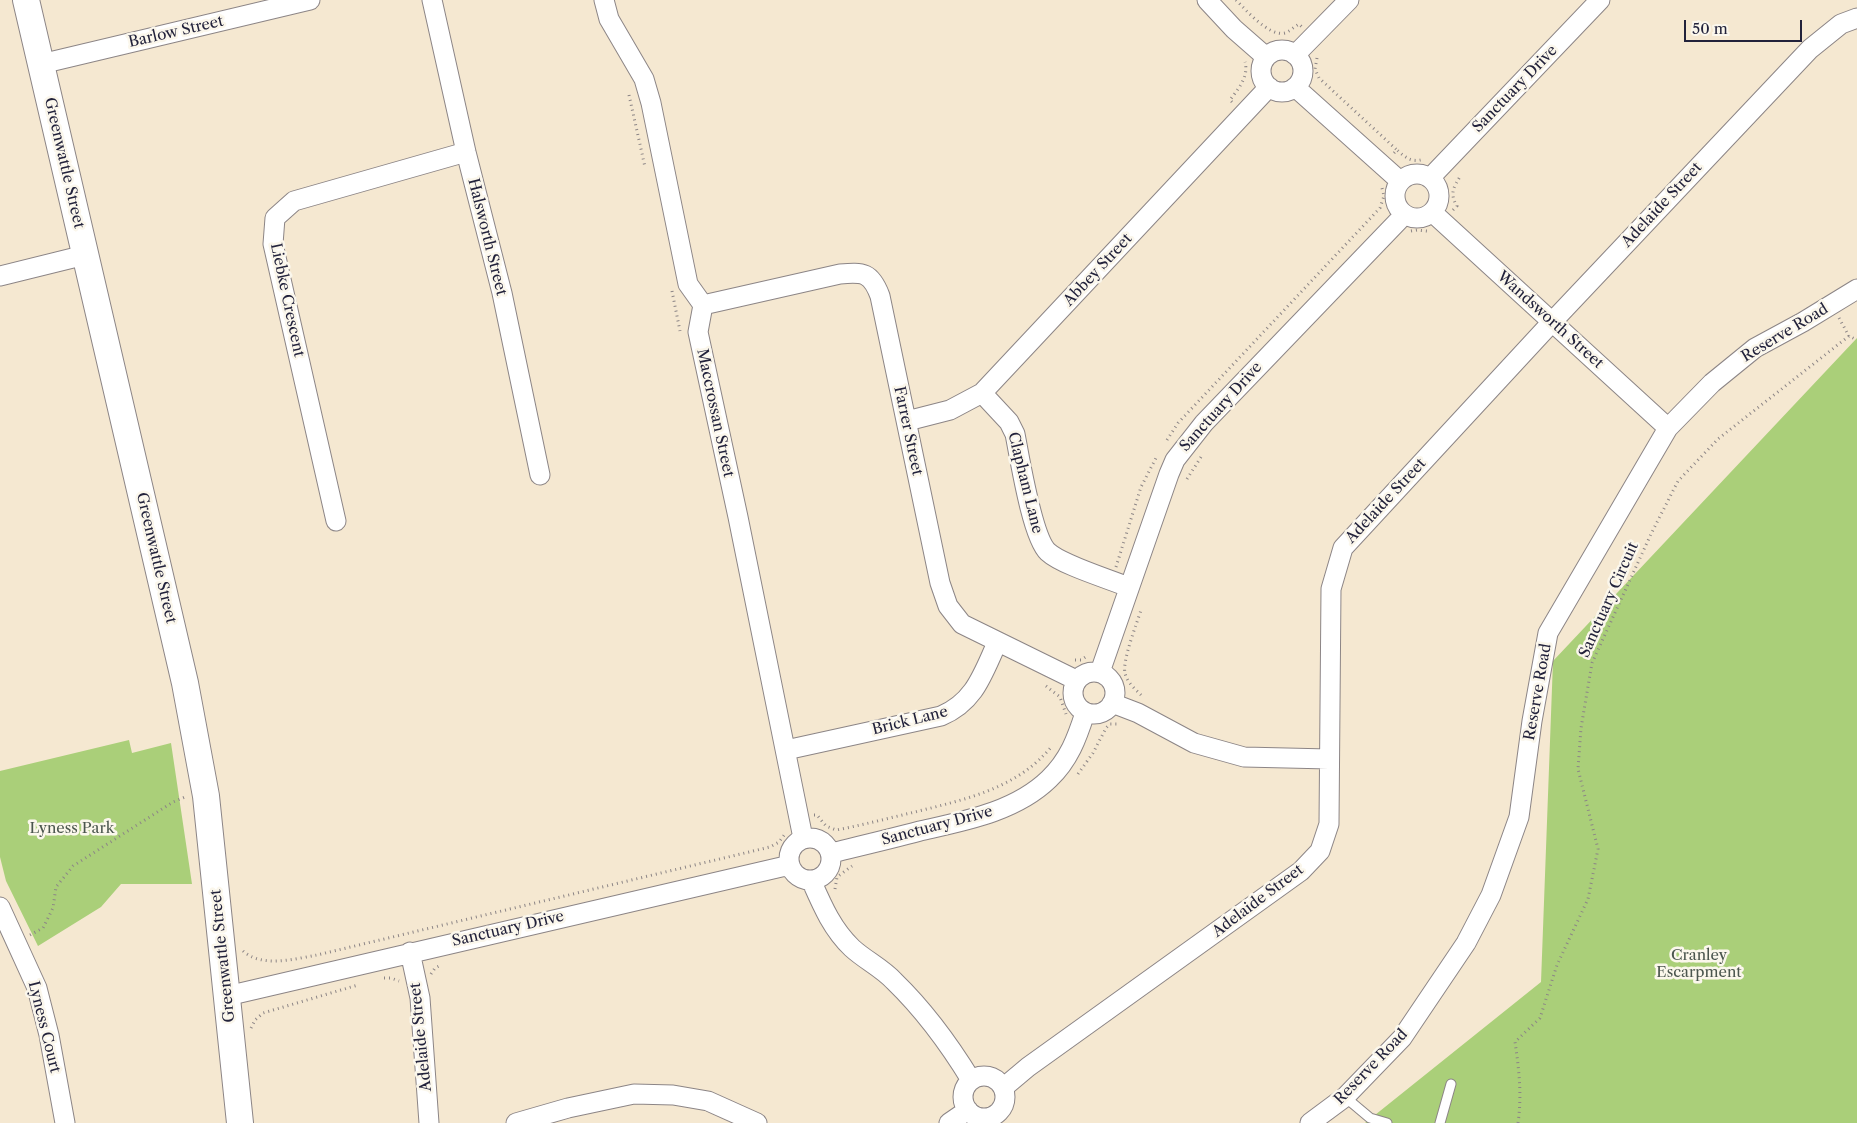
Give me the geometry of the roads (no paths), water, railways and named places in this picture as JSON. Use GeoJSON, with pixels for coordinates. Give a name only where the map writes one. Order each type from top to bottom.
{"type":"FeatureCollection","features":[{"type":"Feature","properties":{"kind":"main road","name":"Greenwattle Street"},"geometry":{"type":"LineString","coordinates":[[26,0],[185,683],[206,796],[240,1123]]}},
{"type":"Feature","properties":{"kind":"street","name":"Barlow Street"},"geometry":{"type":"LineString","coordinates":[[41,64],[310,0]]}},
{"type":"Feature","properties":{"kind":"street","name":"Halsworth Street"},"geometry":{"type":"LineString","coordinates":[[432,0],[466,152],[502,293],[540,475]]}},
{"type":"Feature","properties":{"kind":"street"},"geometry":{"type":"LineString","coordinates":[[604,0],[609,19],[644,79],[651,103],[688,284],[703,305]]}},
{"type":"Feature","properties":{"kind":"street"},"geometry":{"type":"LineString","coordinates":[[1207,0],[1234,29],[1266,57]]}},
{"type":"Feature","properties":{"kind":"street"},"geometry":{"type":"LineString","coordinates":[[1295,55],[1348,0]]}},
{"type":"Feature","properties":{"kind":"street","name":"Sanctuary Drive"},"geometry":{"type":"LineString","coordinates":[[1430,178],[1600,0]]}},
{"type":"Feature","properties":{"kind":"street","name":"Adelaide Street"},"geometry":{"type":"LineString","coordinates":[[1003,1088],[1301,871],[1320,851],[1329,824],[1331,589],[1343,548],[1552,322],[1810,49],[1841,24],[1857,18]]}},
{"type":"Feature","properties":{"kind":"street"},"geometry":{"type":"LineString","coordinates":[[1277,50],[1284,50],[1295,55],[1300,60],[1303,67],[1300,81],[1295,87],[1282,92],[1275,91],[1269,87],[1261,76],[1262,63],[1266,57],[1277,50]]}},
{"type":"Feature","properties":{"kind":"street","name":"Abbey Street"},"geometry":{"type":"LineString","coordinates":[[907,421],[950,410],[982,393],[1269,87]]}},
{"type":"Feature","properties":{"kind":"street"},"geometry":{"type":"LineString","coordinates":[[1295,87],[1400,181]]}},
{"type":"Feature","properties":{"kind":"street","name":"Liebke Crescent"},"geometry":{"type":"LineString","coordinates":[[336,521],[273,244],[275,218],[294,201],[466,152]]}},
{"type":"Feature","properties":{"kind":"street"},"geometry":{"type":"LineString","coordinates":[[1412,174],[1424,174],[1430,178],[1439,192],[1437,206],[1432,212],[1420,218],[1404,214],[1398,209],[1394,198],[1395,190],[1400,181],[1412,174]]}},
{"type":"Feature","properties":{"kind":"street","name":"Wandsworth Street"},"geometry":{"type":"LineString","coordinates":[[1432,212],[1668,428]]}},
{"type":"Feature","properties":{"kind":"street","name":"Sanctuary Drive"},"geometry":{"type":"LineString","coordinates":[[1100,672],[1120,584],[1175,460],[1204,422],[1404,214]]}},
{"type":"Feature","properties":{"kind":"street"},"geometry":{"type":"LineString","coordinates":[[0,276],[85,255]]}},
{"type":"Feature","properties":{"kind":"street","name":"Farrer Street"},"geometry":{"type":"LineString","coordinates":[[703,305],[840,274],[857,273],[867,276],[875,283],[880,296],[944,597],[954,616],[962,624],[997,643],[1076,680]]}},
{"type":"Feature","properties":{"kind":"street","name":"Reserve Road"},"geometry":{"type":"LineString","coordinates":[[1310,1123],[1345,1097],[1402,1038],[1466,943],[1491,895],[1519,817],[1532,721],[1548,634],[1668,428],[1712,383],[1755,348],[1803,322],[1857,289]]}},
{"type":"Feature","properties":{"kind":"street","name":"Maccrossan Street"},"geometry":{"type":"LineString","coordinates":[[703,305],[698,332],[803,838]]}},
{"type":"Feature","properties":{"kind":"street","name":"Clapham Lane"},"geometry":{"type":"LineString","coordinates":[[982,393],[1009,422],[1015,434],[1034,523],[1038,539],[1043,547],[1058,559],[1120,584]]}},
{"type":"Feature","properties":{"kind":"street","name":"Brick Lane"},"geometry":{"type":"LineString","coordinates":[[786,750],[941,716],[953,711],[972,693],[997,643]]}},
{"type":"Feature","properties":{"kind":"street"},"geometry":{"type":"LineString","coordinates":[[1100,672],[1106,675],[1114,687],[1115,696],[1112,704],[1102,712],[1095,714],[1085,713],[1079,709],[1073,696],[1076,680],[1086,673],[1100,672]]}},
{"type":"Feature","properties":{"kind":"street"},"geometry":{"type":"LineString","coordinates":[[1112,704],[1138,712],[1194,743],[1244,757],[1330,759]]}},
{"type":"Feature","properties":{"kind":"street","name":"Sanctuary Drive"},"geometry":{"type":"LineString","coordinates":[[831,853],[967,820],[1000,810],[1024,797],[1051,778],[1072,750],[1085,713]]}},
{"type":"Feature","properties":{"kind":"street"},"geometry":{"type":"LineString","coordinates":[[803,838],[821,840],[828,846],[831,853],[830,866],[826,873],[811,880],[797,876],[790,865],[789,855],[791,848],[803,838]]}},
{"type":"Feature","properties":{"kind":"street","name":"Sanctuary Drive"},"geometry":{"type":"LineString","coordinates":[[227,996],[790,865]]}},
{"type":"Feature","properties":{"kind":"street"},"geometry":{"type":"LineString","coordinates":[[811,880],[834,927],[854,949],[894,981],[925,1013],[972,1080]]}},
{"type":"Feature","properties":{"kind":"street","name":"Lyness Court"},"geometry":{"type":"LineString","coordinates":[[0,908],[37,988],[50,1035],[65,1123]]}},
{"type":"Feature","properties":{"kind":"street","name":"Adelaide Street"},"geometry":{"type":"LineString","coordinates":[[410,952],[422,1016],[429,1123]]}},
{"type":"Feature","properties":{"kind":"street"},"geometry":{"type":"LineString","coordinates":[[983,1076],[1000,1083],[1003,1088],[1004,1100],[996,1119],[977,1117],[968,1110],[963,1098],[967,1085],[972,1080],[983,1076]]}},
{"type":"Feature","properties":{"kind":"street"},"geometry":{"type":"LineString","coordinates":[[516,1123],[576,1106],[634,1094],[673,1095],[708,1101],[757,1123]]}},
{"type":"Feature","properties":{"kind":"street"},"geometry":{"type":"LineString","coordinates":[[949,1123],[968,1110]]}},
{"type":"Feature","properties":{"kind":"lane"},"geometry":{"type":"LineString","coordinates":[[1440,1123],[1451,1084]]}},
{"type":"Feature","properties":{"kind":"lane"},"geometry":{"type":"LineString","coordinates":[[1345,1097],[1370,1118],[1386,1123]]}},
{"type":"Feature","properties":{"kind":"park label","name":"Lyness Park"},"geometry":{"type":"Point","coordinates":[72,829]}},
{"type":"Feature","properties":{"kind":"park label","name":"Cranley Escarpment"},"geometry":{"type":"Point","coordinates":[1699,964]}}]}
